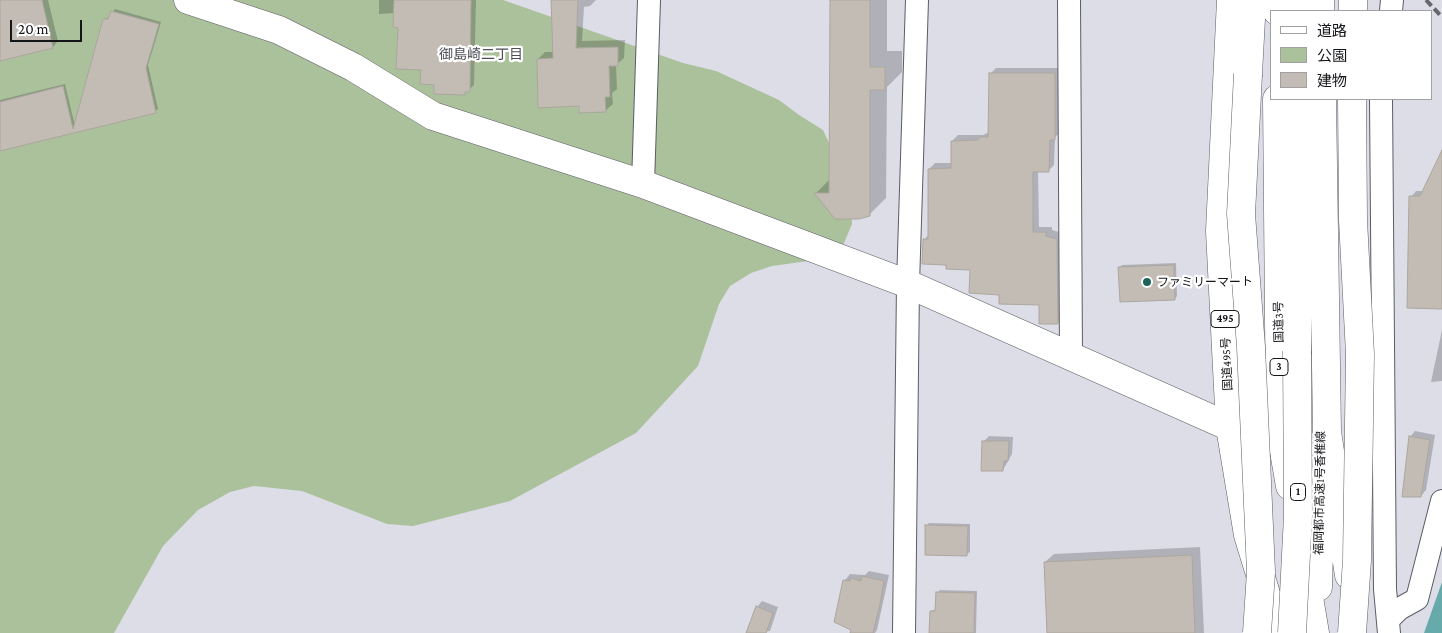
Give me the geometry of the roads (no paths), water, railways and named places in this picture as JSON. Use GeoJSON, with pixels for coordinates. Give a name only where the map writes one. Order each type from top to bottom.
{"type":"FeatureCollection","features":[{"type":"Feature","properties":{"kind":"main road"},"geometry":{"type":"LineString","coordinates":[[188,0],[279,30],[352,67],[433,116],[643,184],[908,284],[1230,427]]}},
{"type":"Feature","properties":{"kind":"main road","name":"国道495号"},"geometry":{"type":"LineString","coordinates":[[1231,0],[1220,231],[1230,427],[1248,535],[1278,633]]}},
{"type":"Feature","properties":{"kind":"main road"},"geometry":{"type":"LineString","coordinates":[[1252,0],[1241,214],[1251,346],[1262,572],[1257,633]]}},
{"type":"Feature","properties":{"kind":"main road","name":"国道3号"},"geometry":{"type":"LineString","coordinates":[[1277,100],[1280,428],[1315,633]]}},
{"type":"Feature","properties":{"kind":"main road","name":"1"},"geometry":{"type":"LineString","coordinates":[[1299,100],[1310,352]]}},
{"type":"Feature","properties":{"kind":"main road","name":"1"},"geometry":{"type":"LineString","coordinates":[[1310,352],[1317,100]]}},
{"type":"Feature","properties":{"kind":"main road"},"geometry":{"type":"LineString","coordinates":[[1322,100],[1327,432],[1358,633]]}},
{"type":"Feature","properties":{"kind":"main road"},"geometry":{"type":"LineString","coordinates":[[1352,100],[1353,220],[1360,354],[1357,560],[1352,633]]}},
{"type":"Feature","properties":{"kind":"main road","name":"福岡都市高速1号香椎線"},"geometry":{"type":"LineString","coordinates":[[1310,352],[1321,515],[1315,633]]}},
{"type":"Feature","properties":{"kind":"main road","name":"福岡都市高速1号香椎線"},"geometry":{"type":"LineString","coordinates":[[1292,633],[1310,352]]}},
{"type":"Feature","properties":{"kind":"street"},"geometry":{"type":"LineString","coordinates":[[643,184],[649,0]]}},
{"type":"Feature","properties":{"kind":"street"},"geometry":{"type":"LineString","coordinates":[[904,633],[908,284],[917,0]]}},
{"type":"Feature","properties":{"kind":"street"},"geometry":{"type":"LineString","coordinates":[[1069,0],[1071,355]]}},
{"type":"Feature","properties":{"kind":"street"},"geometry":{"type":"LineString","coordinates":[[1381,100],[1385,589],[1389,626]]}},
{"type":"Feature","properties":{"kind":"street"},"geometry":{"type":"LineString","coordinates":[[1389,626],[1400,609],[1417,599],[1442,501]]}},
{"type":"Feature","properties":{"kind":"water"},"geometry":{"type":"Polygon","coordinates":[[[1442,582],[1442,633],[1424,633],[1442,582]]]}},
{"type":"Feature","properties":{"kind":"railway"},"geometry":{"type":"LineString","coordinates":[[1426,0],[1442,17]]}},
{"type":"Feature","properties":{"kind":"place","name":"ファミリーマート"},"geometry":{"type":"Point","coordinates":[1147,282]}},
{"type":"Feature","properties":{"kind":"district","name":"御島崎二丁目"},"geometry":{"type":"Point","coordinates":[481,55]}}]}
